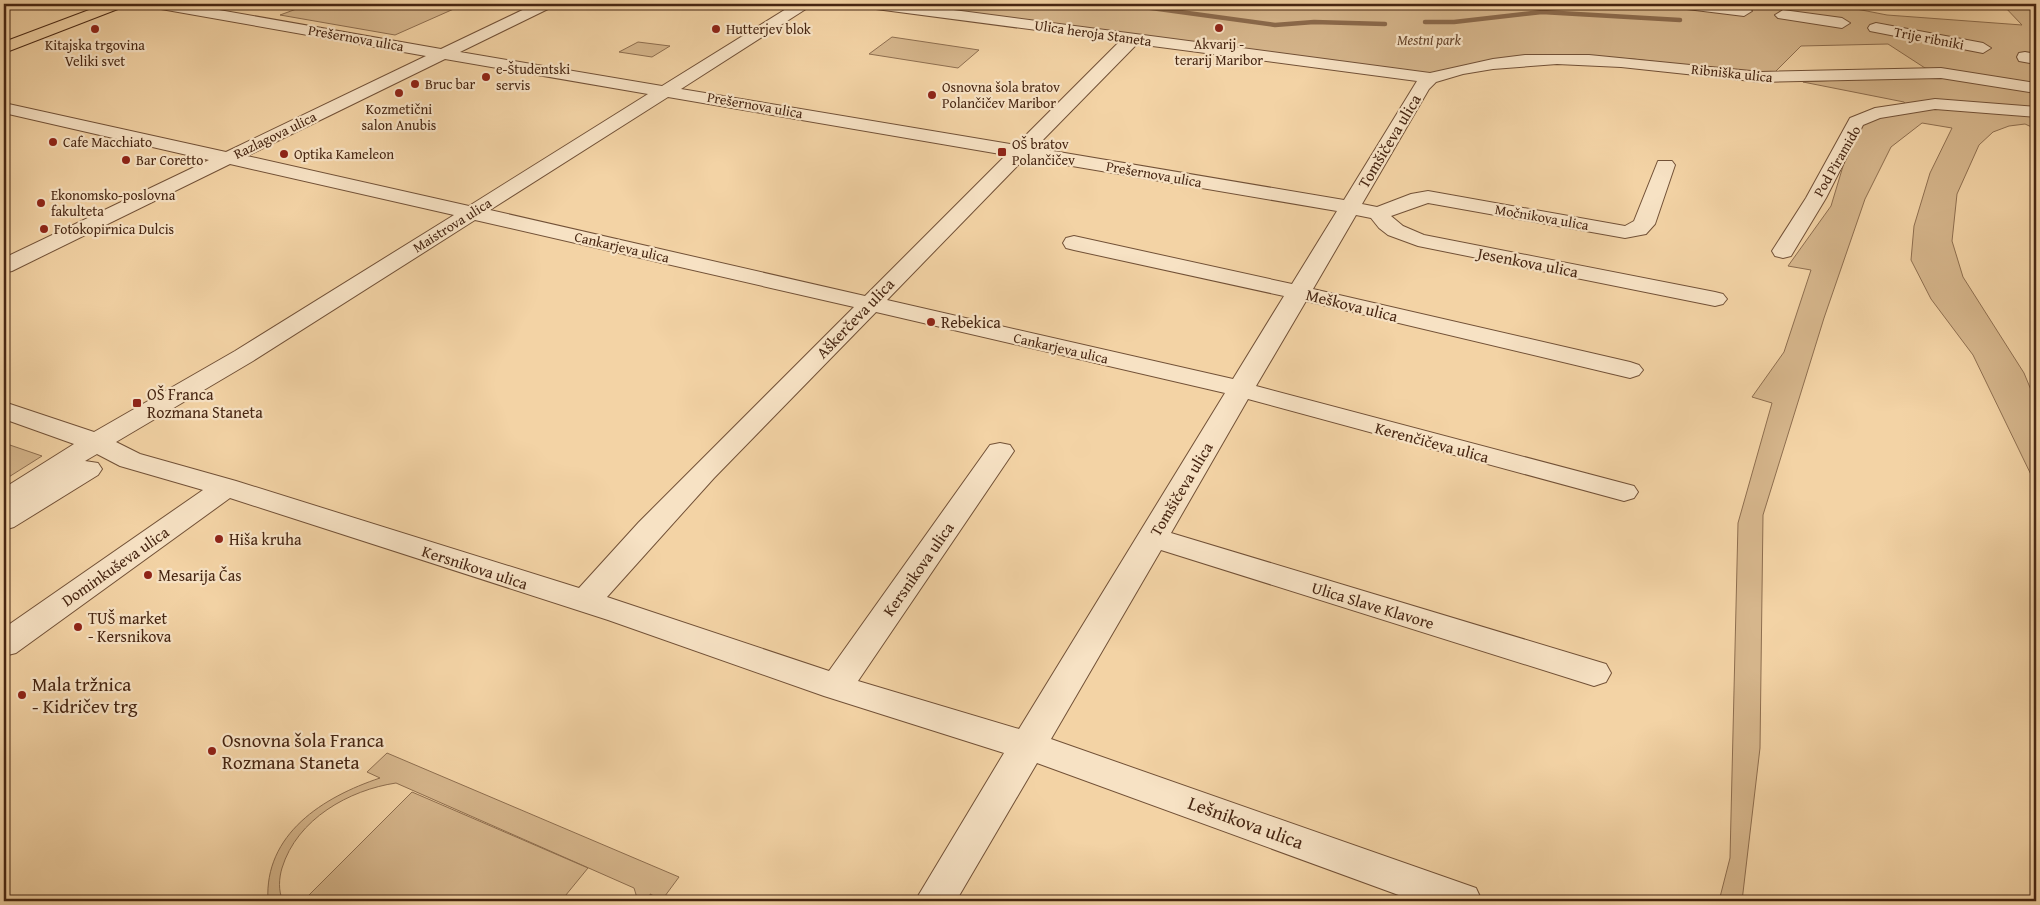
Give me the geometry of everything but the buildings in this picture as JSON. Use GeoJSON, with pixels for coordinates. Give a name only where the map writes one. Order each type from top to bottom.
{"type":"FeatureCollection","features":[{"type":"Feature","properties":{"kind":"main road"},"geometry":{"type":"LineString","coordinates":[[4,42],[100,4]]}},
{"type":"Feature","properties":{"kind":"main road"},"geometry":{"type":"LineString","coordinates":[[4,48],[118,4]]}},
{"type":"Feature","properties":{"kind":"street","name":"Prešernova ulica"},"geometry":{"type":"LineString","coordinates":[[161,4],[1350,207]]}},
{"type":"Feature","properties":{"kind":"street","name":"Razlagova ulica"},"geometry":{"type":"LineString","coordinates":[[4,266],[547,4]]}},
{"type":"Feature","properties":{"kind":"street","name":"Maistrova ulica"},"geometry":{"type":"LineString","coordinates":[[106,448],[244,356],[804,4]]}},
{"type":"Feature","properties":{"kind":"street","name":"Ulica heroja Staneta"},"geometry":{"type":"LineString","coordinates":[[876,4],[1430,78]]}},
{"type":"Feature","properties":{"kind":"street"},"geometry":{"type":"LineString","coordinates":[[1686,4],[1744,11]]}},
{"type":"Feature","properties":{"kind":"street"},"geometry":{"type":"LineString","coordinates":[[1783,15],[1842,23]]}},
{"type":"Feature","properties":{"kind":"street","name":"Trije ribniki"},"geometry":{"type":"LineString","coordinates":[[1876,28],[1909,32],[1983,48]]}},
{"type":"Feature","properties":{"kind":"street","name":"Aškerčeva ulica"},"geometry":{"type":"LineString","coordinates":[[584,602],[649,529],[868,304],[1132,39]]}},
{"type":"Feature","properties":{"kind":"street","name":"Ribniška ulica"},"geometry":{"type":"LineString","coordinates":[[1430,78],[1453,71],[1503,62],[1569,58],[1634,62],[1757,76],[1806,78],[1875,73],[1951,74],[2036,88]]}},
{"type":"Feature","properties":{"kind":"street"},"geometry":{"type":"LineString","coordinates":[[1875,73],[1986,90],[2036,104]]}},
{"type":"Feature","properties":{"kind":"street","name":"Tomšičeva ulica"},"geometry":{"type":"LineString","coordinates":[[935,901],[1422,86],[1430,78]]}},
{"type":"Feature","properties":{"kind":"street","name":"Pod Piramido"},"geometry":{"type":"LineString","coordinates":[[1783,251],[1816,198],[1856,122],[1875,113],[1935,104],[2036,112]]}},
{"type":"Feature","properties":{"kind":"street","name":"Cankarjeva ulica"},"geometry":{"type":"LineString","coordinates":[[4,108],[472,212],[1240,390]]}},
{"type":"Feature","properties":{"kind":"street","name":"Močnikova ulica"},"geometry":{"type":"LineString","coordinates":[[1379,214],[1418,198],[1428,197],[1626,232],[1638,230],[1644,224],[1665,164]]}},
{"type":"Feature","properties":{"kind":"street","name":"Jesenkova ulica"},"geometry":{"type":"LineString","coordinates":[[1350,207],[1379,214],[1382,220],[1397,231],[1418,240],[1715,299]]}},
{"type":"Feature","properties":{"kind":"street","name":"Meškova ulica"},"geometry":{"type":"LineString","coordinates":[[1074,243],[1300,293],[1630,370]]}},
{"type":"Feature","properties":{"kind":"street","name":"Kerenčičeva ulica"},"geometry":{"type":"LineString","coordinates":[[1240,390],[1624,492]]}},
{"type":"Feature","properties":{"kind":"street","name":"Kersnikova ulica"},"geometry":{"type":"LineString","coordinates":[[4,410],[106,448],[584,602],[836,687],[1029,746]]}},
{"type":"Feature","properties":{"kind":"street"},"geometry":{"type":"LineString","coordinates":[[4,501],[46,472],[106,448]]}},
{"type":"Feature","properties":{"kind":"street"},"geometry":{"type":"LineString","coordinates":[[4,520],[106,448]]}},
{"type":"Feature","properties":{"kind":"street","name":"Kersnikova ulica"},"geometry":{"type":"LineString","coordinates":[[836,687],[1000,451]]}},
{"type":"Feature","properties":{"kind":"street","name":"Dominkuševa ulica"},"geometry":{"type":"LineString","coordinates":[[4,644],[226,487]]}},
{"type":"Feature","properties":{"kind":"street","name":"Ulica Slave Klavore"},"geometry":{"type":"LineString","coordinates":[[1151,538],[1594,673]]}},
{"type":"Feature","properties":{"kind":"street","name":"Lešnikova ulica"},"geometry":{"type":"LineString","coordinates":[[1029,746],[1133,781],[1462,901]]}},
{"type":"Feature","properties":{"kind":"green space"},"geometry":{"type":"Polygon","coordinates":[[[310,4],[465,4],[395,35],[280,15],[310,4]]]}},
{"type":"Feature","properties":{"kind":"green space","name":"Mestni park"},"geometry":{"type":"Polygon","coordinates":[[[897,4],[1831,4],[1887,15],[2022,25],[2002,4],[2036,4],[2036,83],[1925,68],[1888,44],[1801,46],[1772,75],[1633,59],[1584,56],[1431,77],[897,4]]]}},
{"type":"Feature","properties":{"kind":"green space"},"geometry":{"type":"Polygon","coordinates":[[[892,37],[979,50],[958,68],[869,54],[892,37]]]}},
{"type":"Feature","properties":{"kind":"green space"},"geometry":{"type":"Polygon","coordinates":[[[638,42],[670,46],[652,57],[619,52],[638,42]]]}},
{"type":"Feature","properties":{"kind":"green space"},"geometry":{"type":"Polygon","coordinates":[[[1925,75],[2036,92],[2036,129],[2025,124],[2009,126],[1993,132],[1979,145],[1957,194],[1952,241],[1963,277],[2024,373],[2036,402],[2036,485],[1973,355],[1931,299],[1911,260],[1914,226],[1930,173],[1952,128],[1922,123],[1891,147],[1865,199],[1824,318],[1763,515],[1760,748],[1742,901],[1719,901],[1730,858],[1738,523],[1772,403],[1752,397],[1784,352],[1811,270],[1788,266],[1831,206],[1850,143],[1860,127],[1881,114],[1909,109],[1904,102],[1803,82],[1925,75]]]}},
{"type":"Feature","properties":{"kind":"green space"},"geometry":{"type":"Polygon","coordinates":[[[4,443],[42,456],[4,480],[4,443]]]}},
{"type":"Feature","properties":{"kind":"green space"},"geometry":{"type":"Polygon","coordinates":[[[387,753],[679,877],[662,900],[650,894],[651,901],[638,901],[634,888],[396,783],[360,792],[343,800],[312,821],[289,851],[282,868],[280,893],[283,901],[268,901],[269,877],[276,856],[287,838],[301,822],[318,808],[338,796],[380,778],[367,772],[387,753]]]}},
{"type":"Feature","properties":{"kind":"green space"},"geometry":{"type":"Polygon","coordinates":[[[412,792],[588,868],[561,901],[303,901],[412,792]]]}},
{"type":"Feature","properties":{"kind":"waterway"},"geometry":{"type":"LineString","coordinates":[[1122,4],[1275,25],[1314,22],[1385,24]]}},
{"type":"Feature","properties":{"kind":"waterway"},"geometry":{"type":"LineString","coordinates":[[1425,22],[1454,22],[1542,12],[1680,20]]}},
{"type":"Feature","properties":{"kind":"place","name":"Akvarij - terarij Maribor"},"geometry":{"type":"Point","coordinates":[1219,28]}},
{"type":"Feature","properties":{"kind":"place","name":"Kitajska trgovina Veliki svet"},"geometry":{"type":"Point","coordinates":[95,29]}},
{"type":"Feature","properties":{"kind":"place","name":"Hutterjev blok"},"geometry":{"type":"Point","coordinates":[716,29]}},
{"type":"Feature","properties":{"kind":"place","name":"e-Študentski servis"},"geometry":{"type":"Point","coordinates":[486,77]}},
{"type":"Feature","properties":{"kind":"place","name":"Bruc bar"},"geometry":{"type":"Point","coordinates":[415,84]}},
{"type":"Feature","properties":{"kind":"place","name":"Kozmetični salon Anubis"},"geometry":{"type":"Point","coordinates":[399,93]}},
{"type":"Feature","properties":{"kind":"place","name":"Osnovna šola bratov Polančičev Maribor"},"geometry":{"type":"Point","coordinates":[932,95]}},
{"type":"Feature","properties":{"kind":"place","name":"Cafe Macchiato"},"geometry":{"type":"Point","coordinates":[53,142]}},
{"type":"Feature","properties":{"kind":"place","name":"OŠ bratov Polančičev"},"geometry":{"type":"Point","coordinates":[1002,152]}},
{"type":"Feature","properties":{"kind":"place","name":"Optika Kameleon"},"geometry":{"type":"Point","coordinates":[284,154]}},
{"type":"Feature","properties":{"kind":"place","name":"Bar Coretto"},"geometry":{"type":"Point","coordinates":[126,160]}},
{"type":"Feature","properties":{"kind":"place","name":"Ekonomsko-poslovna fakulteta"},"geometry":{"type":"Point","coordinates":[41,203]}},
{"type":"Feature","properties":{"kind":"place","name":"Fotokopirnica Dulcis"},"geometry":{"type":"Point","coordinates":[44,229]}},
{"type":"Feature","properties":{"kind":"place","name":"Rebekica"},"geometry":{"type":"Point","coordinates":[931,322]}},
{"type":"Feature","properties":{"kind":"place","name":"OŠ Franca Rozmana Staneta"},"geometry":{"type":"Point","coordinates":[137,403]}},
{"type":"Feature","properties":{"kind":"place","name":"Hiša kruha"},"geometry":{"type":"Point","coordinates":[219,539]}},
{"type":"Feature","properties":{"kind":"place","name":"Mesarija Čas"},"geometry":{"type":"Point","coordinates":[148,575]}},
{"type":"Feature","properties":{"kind":"place","name":"TUŠ market - Kersnikova"},"geometry":{"type":"Point","coordinates":[78,627]}},
{"type":"Feature","properties":{"kind":"place","name":"Mala tržnica - Kidričev trg"},"geometry":{"type":"Point","coordinates":[22,695]}},
{"type":"Feature","properties":{"kind":"place","name":"Osnovna šola Franca Rozmana Staneta"},"geometry":{"type":"Point","coordinates":[212,751]}}]}
